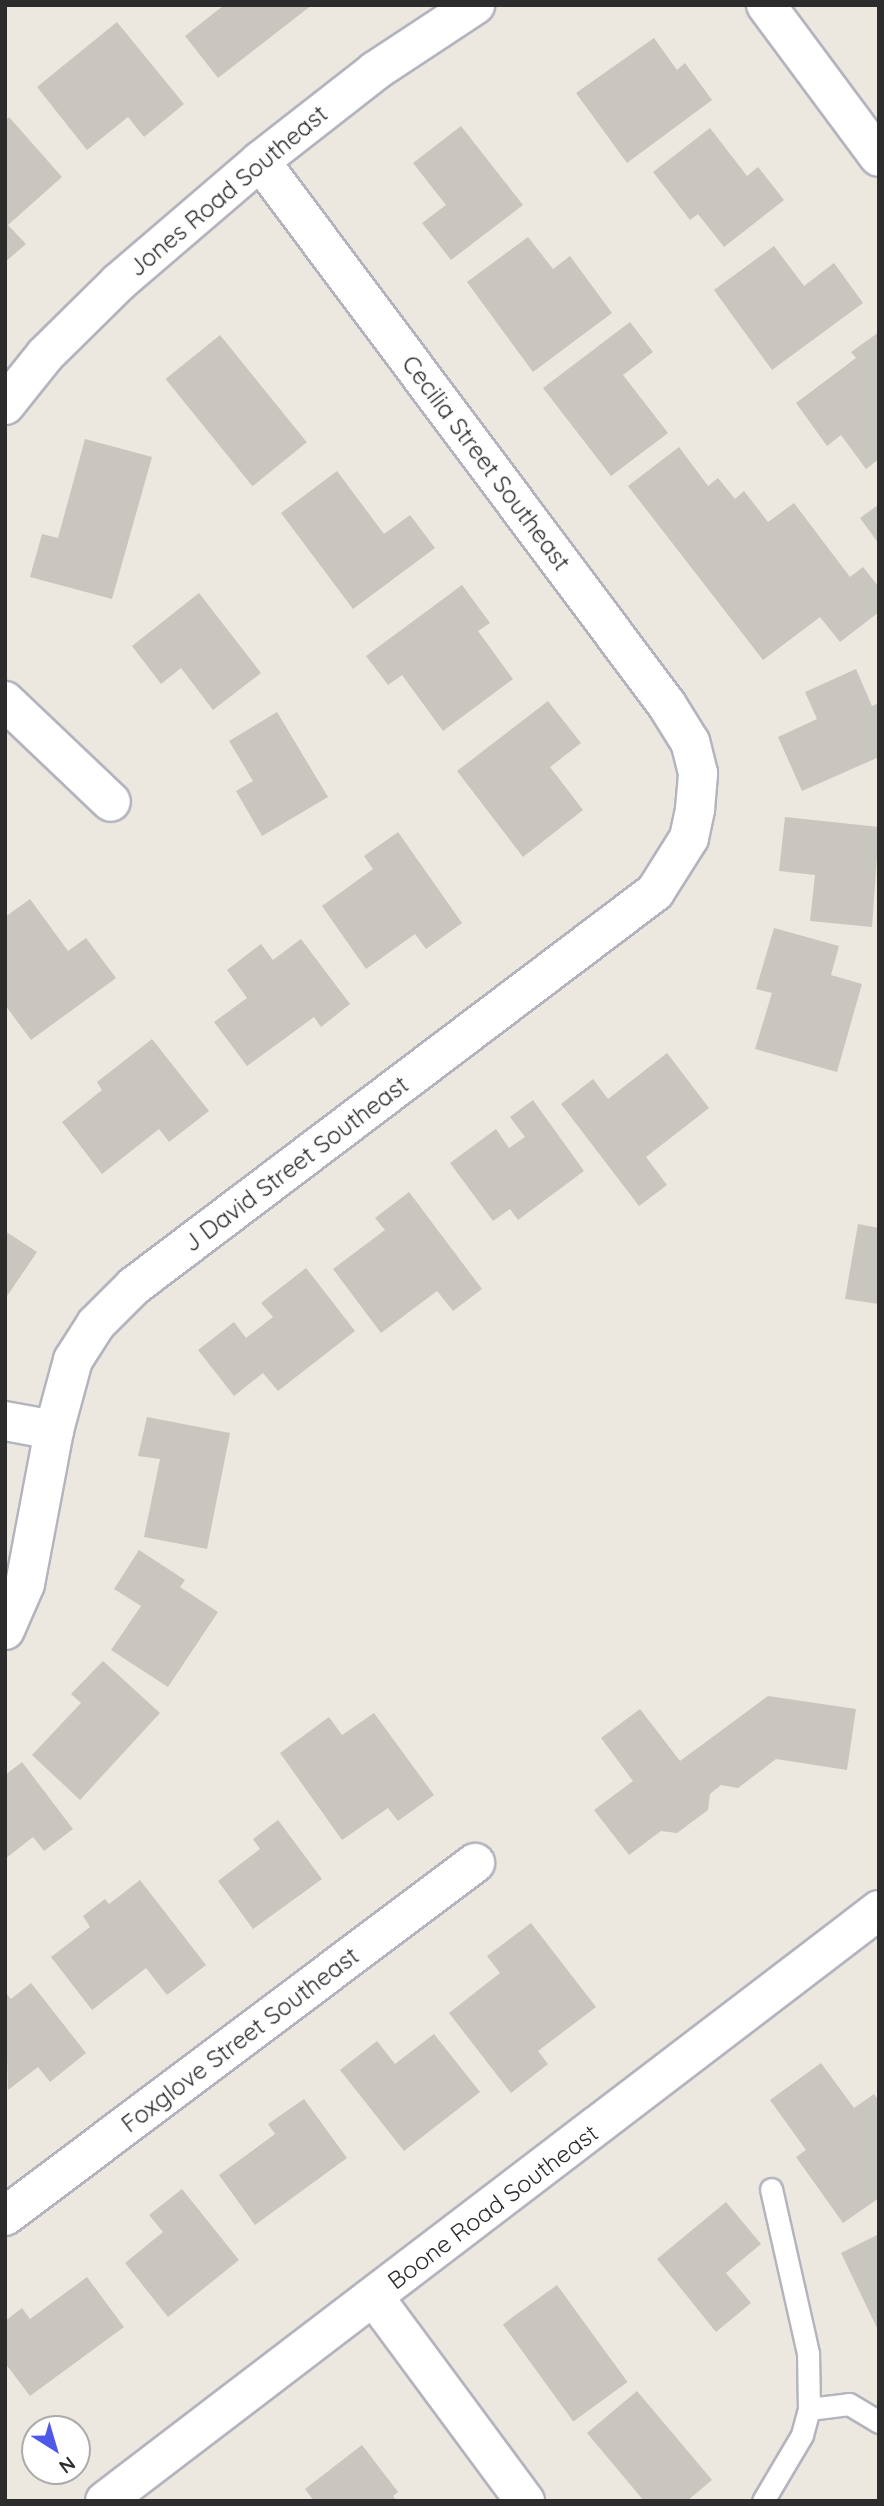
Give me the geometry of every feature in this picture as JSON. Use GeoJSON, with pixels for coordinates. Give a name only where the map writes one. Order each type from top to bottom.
{"type":"FeatureCollection","features":[{"type":"Feature","properties":{"kind":"street","name":"Jones Road Southeast"},"geometry":{"type":"LineString","coordinates":[[5,405],[45,355],[119,282],[260,160],[375,71],[475,5]]}},
{"type":"Feature","properties":{"kind":"street"},"geometry":{"type":"LineString","coordinates":[[766,5],[879,157]]}},
{"type":"Feature","properties":{"kind":"street","name":"Cecilia Street Southeast"},"geometry":{"type":"LineString","coordinates":[[260,160],[667,705],[690,742],[698,773]]}},
{"type":"Feature","properties":{"kind":"street"},"geometry":{"type":"LineString","coordinates":[[5,701],[111,802]]}},
{"type":"Feature","properties":{"kind":"street","name":"J David Street Southeast"},"geometry":{"type":"LineString","coordinates":[[5,1630],[27,1573],[54,1430],[82,1342],[134,1286],[655,892],[689,838],[698,773]]}},
{"type":"Feature","properties":{"kind":"street"},"geometry":{"type":"LineString","coordinates":[[5,1421],[54,1430]]}},
{"type":"Feature","properties":{"kind":"street","name":"Foxglove Street Southeast"},"geometry":{"type":"LineString","coordinates":[[5,2216],[475,1863]]}},
{"type":"Feature","properties":{"kind":"street","name":"Boone Road Southeast"},"geometry":{"type":"LineString","coordinates":[[105,2501],[879,1910]]}},
{"type":"Feature","properties":{"kind":"street"},"geometry":{"type":"LineString","coordinates":[[374,2297],[525,2501]]}},
{"type":"Feature","properties":{"kind":"lane"},"geometry":{"type":"LineString","coordinates":[[763,2501],[802,2435],[809,2409],[808,2353],[771,2189]]}},
{"type":"Feature","properties":{"kind":"lane"},"geometry":{"type":"LineString","coordinates":[[809,2409],[849,2404],[879,2422]]}},
{"type":"Feature","properties":{"kind":"building"},"geometry":{"type":"Polygon","coordinates":[[[224,5],[312,5],[218,78],[185,36],[224,5]]]}},
{"type":"Feature","properties":{"kind":"building"},"geometry":{"type":"Polygon","coordinates":[[[117,22],[184,104],[144,137],[128,117],[87,150],[37,87],[117,22]]]}},
{"type":"Feature","properties":{"kind":"building"},"geometry":{"type":"Polygon","coordinates":[[[654,38],[677,70],[685,63],[712,100],[627,163],[576,93],[654,38]]]}},
{"type":"Feature","properties":{"kind":"building"},"geometry":{"type":"Polygon","coordinates":[[[9,117],[62,177],[8,225],[26,244],[5,262],[5,121],[9,117]]]}},
{"type":"Feature","properties":{"kind":"building"},"geometry":{"type":"Polygon","coordinates":[[[461,126],[523,205],[451,260],[422,223],[446,205],[413,163],[461,126]]]}},
{"type":"Feature","properties":{"kind":"building"},"geometry":{"type":"Polygon","coordinates":[[[710,128],[747,176],[758,167],[784,200],[724,247],[698,214],[690,220],[653,172],[710,128]]]}},
{"type":"Feature","properties":{"kind":"building"},"geometry":{"type":"Polygon","coordinates":[[[528,237],[553,269],[570,256],[612,313],[533,372],[467,282],[528,237]]]}},
{"type":"Feature","properties":{"kind":"building"},"geometry":{"type":"Polygon","coordinates":[[[774,246],[804,286],[834,263],[863,303],[772,370],[714,290],[774,246]]]}},
{"type":"Feature","properties":{"kind":"building"},"geometry":{"type":"Polygon","coordinates":[[[630,322],[653,352],[623,375],[668,433],[611,476],[543,388],[630,322]]]}},
{"type":"Feature","properties":{"kind":"building"},"geometry":{"type":"Polygon","coordinates":[[[879,332],[879,459],[866,469],[841,435],[827,446],[796,403],[856,358],[851,352],[879,332]]]}},
{"type":"Feature","properties":{"kind":"building"},"geometry":{"type":"Polygon","coordinates":[[[220,335],[307,442],[252,486],[166,379],[220,335]]]}},
{"type":"Feature","properties":{"kind":"building"},"geometry":{"type":"Polygon","coordinates":[[[85,439],[152,457],[112,599],[30,577],[42,534],[58,538],[85,439]]]}},
{"type":"Feature","properties":{"kind":"building"},"geometry":{"type":"Polygon","coordinates":[[[679,447],[708,486],[718,478],[735,499],[744,491],[768,522],[794,503],[850,577],[863,567],[879,587],[879,612],[840,642],[820,617],[763,660],[628,486],[679,447]]]}},
{"type":"Feature","properties":{"kind":"building"},"geometry":{"type":"Polygon","coordinates":[[[337,471],[384,534],[410,515],[435,548],[353,609],[281,513],[337,471]]]}},
{"type":"Feature","properties":{"kind":"building"},"geometry":{"type":"Polygon","coordinates":[[[879,498],[879,544],[860,518],[878,505],[879,498]]]}},
{"type":"Feature","properties":{"kind":"building"},"geometry":{"type":"Polygon","coordinates":[[[462,585],[490,623],[478,631],[513,679],[443,731],[402,675],[388,685],[366,656],[462,585]]]}},
{"type":"Feature","properties":{"kind":"building"},"geometry":{"type":"Polygon","coordinates":[[[199,593],[261,673],[213,710],[181,668],[161,684],[132,646],[199,593]]]}},
{"type":"Feature","properties":{"kind":"building"},"geometry":{"type":"Polygon","coordinates":[[[856,669],[872,706],[879,703],[879,757],[802,791],[778,737],[817,719],[805,692],[856,669]]]}},
{"type":"Feature","properties":{"kind":"building"},"geometry":{"type":"Polygon","coordinates":[[[548,701],[581,743],[550,767],[583,810],[523,857],[457,771],[548,701]]]}},
{"type":"Feature","properties":{"kind":"building"},"geometry":{"type":"Polygon","coordinates":[[[277,712],[328,797],[262,836],[236,791],[253,781],[229,741],[277,712]]]}},
{"type":"Feature","properties":{"kind":"building"},"geometry":{"type":"Polygon","coordinates":[[[785,817],[879,827],[872,927],[810,921],[815,875],[779,871],[785,817]]]}},
{"type":"Feature","properties":{"kind":"building"},"geometry":{"type":"Polygon","coordinates":[[[398,832],[462,923],[426,949],[415,934],[366,969],[322,906],[373,869],[364,856],[398,832]]]}},
{"type":"Feature","properties":{"kind":"building"},"geometry":{"type":"Polygon","coordinates":[[[30,899],[68,951],[86,938],[116,978],[31,1040],[5,1005],[5,917],[30,899]]]}},
{"type":"Feature","properties":{"kind":"building"},"geometry":{"type":"Polygon","coordinates":[[[774,928],[839,946],[831,975],[862,984],[837,1072],[755,1049],[772,993],[756,989],[774,928]]]}},
{"type":"Feature","properties":{"kind":"building"},"geometry":{"type":"Polygon","coordinates":[[[301,939],[350,1004],[321,1027],[314,1017],[247,1066],[214,1022],[247,998],[227,970],[261,944],[273,960],[301,939]]]}},
{"type":"Feature","properties":{"kind":"building"},"geometry":{"type":"Polygon","coordinates":[[[152,1039],[209,1111],[169,1142],[159,1129],[102,1174],[62,1122],[102,1090],[97,1082],[152,1039]]]}},
{"type":"Feature","properties":{"kind":"building"},"geometry":{"type":"Polygon","coordinates":[[[667,1053],[709,1108],[646,1157],[667,1185],[639,1206],[561,1104],[593,1079],[608,1099],[667,1053]]]}},
{"type":"Feature","properties":{"kind":"building"},"geometry":{"type":"Polygon","coordinates":[[[533,1100],[584,1171],[518,1220],[510,1209],[493,1221],[450,1163],[496,1129],[509,1148],[525,1137],[510,1117],[533,1100]]]}},
{"type":"Feature","properties":{"kind":"building"},"geometry":{"type":"Polygon","coordinates":[[[409,1192],[482,1289],[453,1311],[437,1291],[381,1333],[333,1269],[385,1230],[375,1218],[409,1192]]]}},
{"type":"Feature","properties":{"kind":"building"},"geometry":{"type":"Polygon","coordinates":[[[858,1224],[879,1228],[879,1304],[845,1299],[858,1224]]]}},
{"type":"Feature","properties":{"kind":"building"},"geometry":{"type":"Polygon","coordinates":[[[5,1231],[37,1252],[5,1299],[5,1231]]]}},
{"type":"Feature","properties":{"kind":"building"},"geometry":{"type":"Polygon","coordinates":[[[306,1268],[355,1331],[278,1391],[263,1373],[234,1396],[198,1350],[234,1322],[246,1338],[273,1317],[261,1303],[306,1268]]]}},
{"type":"Feature","properties":{"kind":"building"},"geometry":{"type":"Polygon","coordinates":[[[147,1417],[230,1433],[207,1549],[144,1537],[160,1459],[138,1456],[147,1417]]]}},
{"type":"Feature","properties":{"kind":"building"},"geometry":{"type":"Polygon","coordinates":[[[139,1550],[185,1580],[180,1587],[218,1612],[168,1687],[111,1650],[141,1606],[114,1589],[139,1550]]]}},
{"type":"Feature","properties":{"kind":"building"},"geometry":{"type":"Polygon","coordinates":[[[103,1661],[160,1713],[80,1800],[32,1755],[81,1703],[71,1694],[103,1661]]]}},
{"type":"Feature","properties":{"kind":"building"},"geometry":{"type":"Polygon","coordinates":[[[768,1696],[856,1709],[847,1770],[776,1759],[738,1788],[721,1785],[710,1794],[708,1810],[677,1833],[661,1831],[629,1855],[594,1810],[633,1781],[601,1738],[640,1709],[680,1761],[768,1696]]]}},
{"type":"Feature","properties":{"kind":"building"},"geometry":{"type":"Polygon","coordinates":[[[374,1713],[434,1795],[398,1821],[388,1808],[342,1840],[280,1753],[329,1717],[342,1735],[374,1713]]]}},
{"type":"Feature","properties":{"kind":"building"},"geometry":{"type":"Polygon","coordinates":[[[22,1762],[73,1829],[44,1851],[33,1837],[5,1859],[5,1775],[22,1762]]]}},
{"type":"Feature","properties":{"kind":"building"},"geometry":{"type":"Polygon","coordinates":[[[278,1820],[322,1879],[253,1929],[218,1881],[260,1849],[253,1839],[278,1820]]]}},
{"type":"Feature","properties":{"kind":"building"},"geometry":{"type":"Polygon","coordinates":[[[140,1880],[206,1965],[167,1995],[146,1968],[92,2010],[51,1957],[90,1927],[83,1916],[105,1899],[109,1904],[140,1880]]]}},
{"type":"Feature","properties":{"kind":"building"},"geometry":{"type":"Polygon","coordinates":[[[531,1923],[596,2007],[538,2051],[548,2064],[511,2093],[449,2013],[500,1973],[487,1956],[531,1923]]]}},
{"type":"Feature","properties":{"kind":"building"},"geometry":{"type":"Polygon","coordinates":[[[31,1983],[86,2053],[50,2082],[38,2067],[8,2090],[5,1992],[11,1999],[31,1983]]]}},
{"type":"Feature","properties":{"kind":"building"},"geometry":{"type":"Polygon","coordinates":[[[434,2034],[480,2092],[404,2151],[340,2070],[377,2041],[395,2064],[434,2034]]]}},
{"type":"Feature","properties":{"kind":"building"},"geometry":{"type":"Polygon","coordinates":[[[821,2063],[854,2108],[874,2094],[879,2101],[879,2198],[843,2223],[796,2157],[806,2150],[770,2100],[821,2063]]]}},
{"type":"Feature","properties":{"kind":"building"},"geometry":{"type":"Polygon","coordinates":[[[304,2099],[347,2158],[255,2225],[219,2175],[275,2134],[268,2124],[304,2099]]]}},
{"type":"Feature","properties":{"kind":"building"},"geometry":{"type":"Polygon","coordinates":[[[182,2189],[239,2260],[168,2317],[125,2263],[163,2232],[149,2215],[182,2189]]]}},
{"type":"Feature","properties":{"kind":"building"},"geometry":{"type":"Polygon","coordinates":[[[726,2202],[761,2244],[726,2273],[751,2303],[716,2332],[657,2259],[726,2202]]]}},
{"type":"Feature","properties":{"kind":"building"},"geometry":{"type":"Polygon","coordinates":[[[879,2234],[879,2332],[841,2253],[879,2234]]]}},
{"type":"Feature","properties":{"kind":"building"},"geometry":{"type":"Polygon","coordinates":[[[87,2277],[124,2327],[30,2396],[5,2363],[5,2321],[22,2308],[30,2319],[87,2277]]]}},
{"type":"Feature","properties":{"kind":"building"},"geometry":{"type":"Polygon","coordinates":[[[557,2285],[628,2382],[573,2421],[503,2324],[557,2285]]]}},
{"type":"Feature","properties":{"kind":"building"},"geometry":{"type":"Polygon","coordinates":[[[637,2391],[712,2480],[687,2501],[644,2501],[587,2433],[637,2391]]]}},
{"type":"Feature","properties":{"kind":"building"},"geometry":{"type":"Polygon","coordinates":[[[362,2445],[398,2492],[393,2496],[397,2501],[314,2501],[305,2489],[362,2445]]]}}]}
